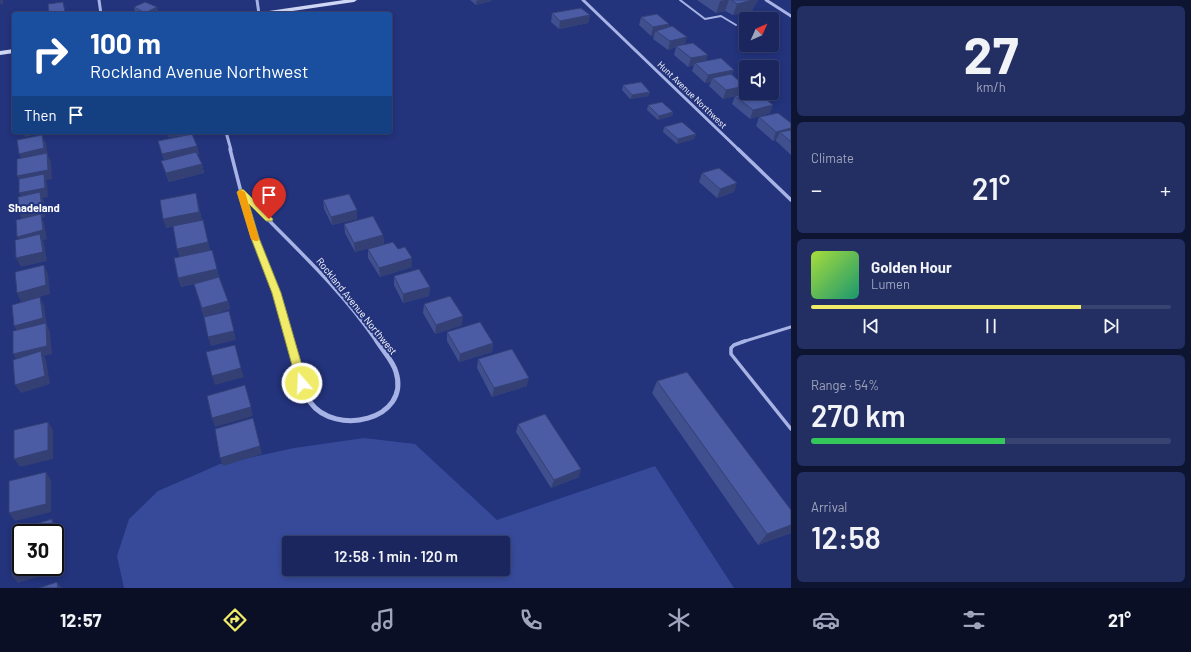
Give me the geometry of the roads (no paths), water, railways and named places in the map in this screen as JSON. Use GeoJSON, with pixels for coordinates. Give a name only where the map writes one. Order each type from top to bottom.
{"type":"FeatureCollection","features":[{"type":"Feature","properties":{"kind":"main road"},"geometry":{"type":"LineString","coordinates":[[275,12],[354,0]]}},
{"type":"Feature","properties":{"kind":"main road"},"geometry":{"type":"LineString","coordinates":[[0,53],[12,51]]}},
{"type":"Feature","properties":{"kind":"street"},"geometry":{"type":"LineString","coordinates":[[100,0],[101,12]]}},
{"type":"Feature","properties":{"kind":"street"},"geometry":{"type":"LineString","coordinates":[[257,0],[259,12]]}},
{"type":"Feature","properties":{"kind":"street","name":"Hunt Avenue Northwest"},"geometry":{"type":"LineString","coordinates":[[583,0],[791,200]]}},
{"type":"Feature","properties":{"kind":"street"},"geometry":{"type":"LineString","coordinates":[[766,0],[791,16]]}},
{"type":"Feature","properties":{"kind":"street","name":"Rockland Avenue Northwest"},"geometry":{"type":"LineString","coordinates":[[226,134],[241,192],[255,238],[276,293],[298,373],[311,403],[321,413],[334,420],[353,422],[366,420],[385,411],[395,401],[399,389],[397,375],[393,364],[338,294],[289,239],[241,192]]}},
{"type":"Feature","properties":{"kind":"lane"},"geometry":{"type":"LineString","coordinates":[[680,0],[705,19],[721,16],[736,25]]}},
{"type":"Feature","properties":{"kind":"lane"},"geometry":{"type":"LineString","coordinates":[[791,327],[734,345],[731,348],[730,354],[791,429]]}},
{"type":"Feature","properties":{"kind":"district","name":"Shadeland"},"geometry":{"type":"Point","coordinates":[34,208]}}]}
